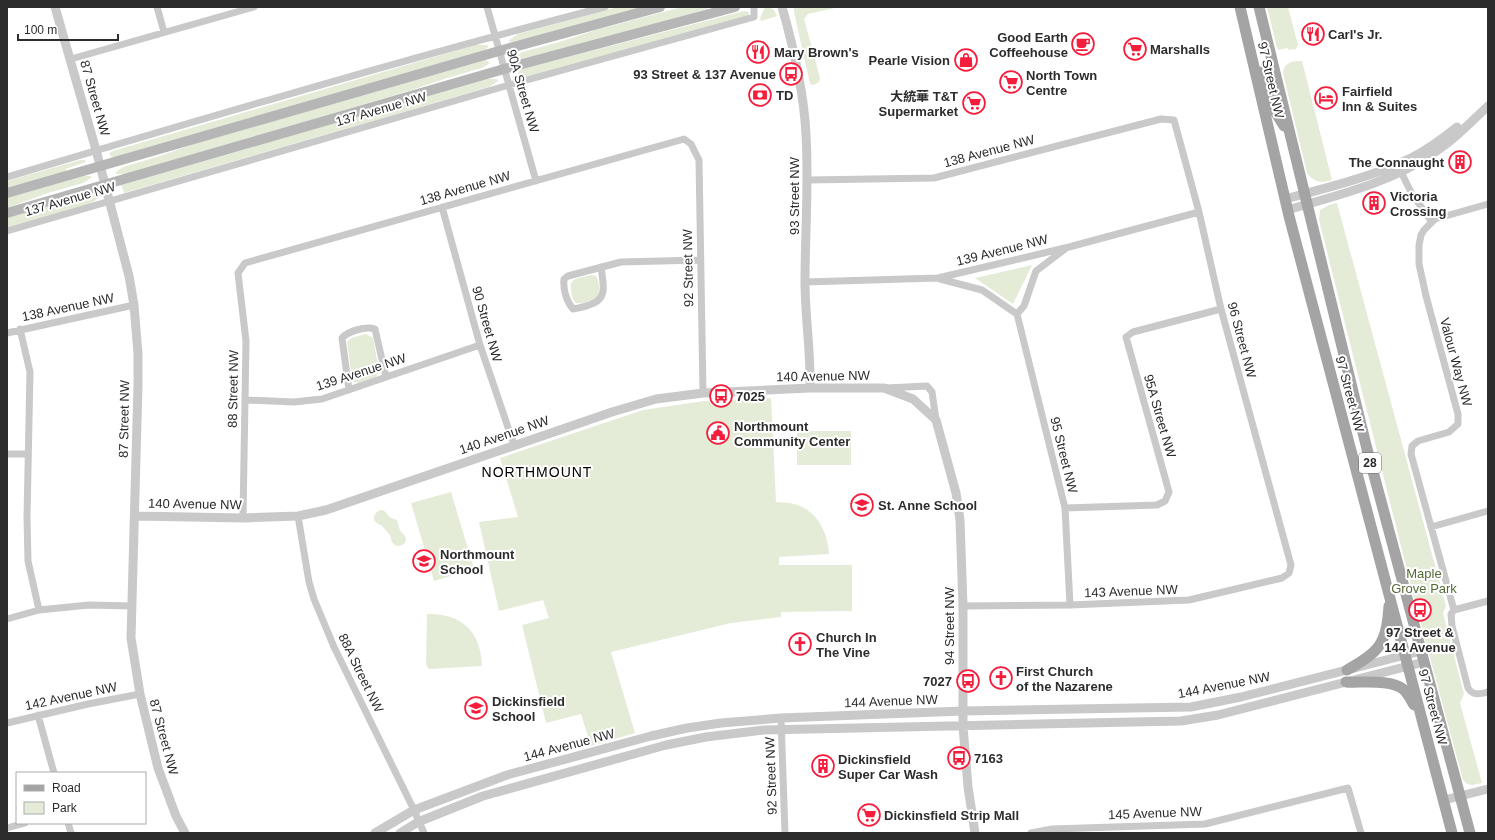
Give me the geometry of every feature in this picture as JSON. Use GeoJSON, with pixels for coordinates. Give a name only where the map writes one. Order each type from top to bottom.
{"type":"FeatureCollection","features":[{"type":"Feature","properties":{"kind":"main road","name":"137 Avenue NW"},"geometry":{"type":"LineString","coordinates":[[7,193],[499,51],[660,7]]}},
{"type":"Feature","properties":{"kind":"main road","name":"137 Avenue NW"},"geometry":{"type":"LineString","coordinates":[[7,213],[504,69],[735,7]]}},
{"type":"Feature","properties":{"kind":"main road","name":"97 Street NW"},"geometry":{"type":"LineString","coordinates":[[1240,7],[1287,210],[1452,833]]}},
{"type":"Feature","properties":{"kind":"main road","name":"97 Street NW"},"geometry":{"type":"LineString","coordinates":[[1259,7],[1367,449],[1470,833]]}},
{"type":"Feature","properties":{"kind":"main road"},"geometry":{"type":"LineString","coordinates":[[1254,66],[1262,73],[1274,108],[1291,139]]}},
{"type":"Feature","properties":{"kind":"main road"},"geometry":{"type":"LineString","coordinates":[[1347,670],[1364,659],[1379,646],[1387,628],[1390,600]]}},
{"type":"Feature","properties":{"kind":"main road"},"geometry":{"type":"LineString","coordinates":[[1346,682],[1387,683],[1399,686],[1407,693],[1423,721]]}},
{"type":"Feature","properties":{"kind":"street","name":"87 Street NW"},"geometry":{"type":"LineString","coordinates":[[56,7],[105,184],[129,276],[134,305],[138,354],[138,384],[131,638],[140,694],[158,768],[176,816],[185,833]]}},
{"type":"Feature","properties":{"kind":"street"},"geometry":{"type":"LineString","coordinates":[[157,7],[164,32]]}},
{"type":"Feature","properties":{"kind":"street"},"geometry":{"type":"LineString","coordinates":[[70,59],[254,7]]}},
{"type":"Feature","properties":{"kind":"street","name":"90A Street NW"},"geometry":{"type":"LineString","coordinates":[[487,7],[536,181]]}},
{"type":"Feature","properties":{"kind":"street"},"geometry":{"type":"LineString","coordinates":[[7,177],[96,150],[495,36],[605,7]]}},
{"type":"Feature","properties":{"kind":"street","name":"137 Avenue NW"},"geometry":{"type":"LineString","coordinates":[[7,231],[509,85],[754,17],[754,7]]}},
{"type":"Feature","properties":{"kind":"street","name":"93 Street NW"},"geometry":{"type":"LineString","coordinates":[[782,7],[794,49],[802,89],[806,134],[808,180],[805,282],[810,388]]}},
{"type":"Feature","properties":{"kind":"street"},"geometry":{"type":"LineString","coordinates":[[1399,168],[1411,158],[1446,136],[1488,100]]}},
{"type":"Feature","properties":{"kind":"street"},"geometry":{"type":"LineString","coordinates":[[1285,199],[1305,199],[1351,191],[1399,168],[1422,161],[1448,143],[1488,106]]}},
{"type":"Feature","properties":{"kind":"street","name":"138 Avenue NW"},"geometry":{"type":"LineString","coordinates":[[808,180],[934,178],[1161,119],[1174,120]]}},
{"type":"Feature","properties":{"kind":"street","name":"96 Street NW"},"geometry":{"type":"LineString","coordinates":[[1174,120],[1199,212],[1221,309],[1291,565]]}},
{"type":"Feature","properties":{"kind":"street","name":"138 Avenue NW"},"geometry":{"type":"LineString","coordinates":[[245,264],[684,139],[691,144]]}},
{"type":"Feature","properties":{"kind":"street","name":"92 Street NW"},"geometry":{"type":"LineString","coordinates":[[691,144],[698,160],[703,393]]}},
{"type":"Feature","properties":{"kind":"street"},"geometry":{"type":"LineString","coordinates":[[1399,168],[1412,194],[1432,222],[1443,216],[1488,204]]}},
{"type":"Feature","properties":{"kind":"street"},"geometry":{"type":"LineString","coordinates":[[1287,210],[1305,199]]}},
{"type":"Feature","properties":{"kind":"street","name":"90 Street NW"},"geometry":{"type":"LineString","coordinates":[[442,208],[480,345],[514,445]]}},
{"type":"Feature","properties":{"kind":"street","name":"139 Avenue NW"},"geometry":{"type":"LineString","coordinates":[[805,282],[938,278],[1069,247],[1199,212]]}},
{"type":"Feature","properties":{"kind":"street","name":"Valour Way NW"},"geometry":{"type":"LineString","coordinates":[[1432,222],[1421,235],[1418,251],[1419,264],[1426,296],[1458,414],[1458,424],[1449,432],[1418,441],[1412,446],[1412,454],[1453,612],[1452,626],[1468,688],[1475,694],[1488,692]]}},
{"type":"Feature","properties":{"kind":"street"},"geometry":{"type":"LineString","coordinates":[[938,278],[982,290],[1017,314],[1024,306],[1036,271],[1069,247]]}},
{"type":"Feature","properties":{"kind":"street"},"geometry":{"type":"LineString","coordinates":[[601,267],[604,291],[602,299],[595,303],[573,309],[569,304],[563,285],[564,279],[568,276],[601,267],[622,262],[700,260]]}},
{"type":"Feature","properties":{"kind":"street","name":"88 Street NW"},"geometry":{"type":"LineString","coordinates":[[243,518],[246,341],[238,273],[245,264]]}},
{"type":"Feature","properties":{"kind":"street","name":"138 Avenue NW"},"geometry":{"type":"LineString","coordinates":[[7,333],[134,305]]}},
{"type":"Feature","properties":{"kind":"street","name":"95A Street NW"},"geometry":{"type":"LineString","coordinates":[[1065,508],[1157,506],[1165,501],[1169,492],[1126,337],[1133,332],[1221,309]]}},
{"type":"Feature","properties":{"kind":"street","name":"95 Street NW"},"geometry":{"type":"LineString","coordinates":[[1017,314],[1065,508],[1070,605]]}},
{"type":"Feature","properties":{"kind":"street"},"geometry":{"type":"LineString","coordinates":[[349,390],[342,346],[342,338],[346,334],[370,328],[375,329],[386,377]]}},
{"type":"Feature","properties":{"kind":"street"},"geometry":{"type":"LineString","coordinates":[[20,330],[30,372],[27,518],[28,561],[39,610]]}},
{"type":"Feature","properties":{"kind":"street","name":"139 Avenue NW"},"geometry":{"type":"LineString","coordinates":[[245,400],[294,402],[322,398],[480,345]]}},
{"type":"Feature","properties":{"kind":"street","name":"94 Street NW"},"geometry":{"type":"LineString","coordinates":[[884,388],[927,386],[932,392],[936,420],[956,493],[960,520],[963,606],[963,726],[968,787],[975,833]]}},
{"type":"Feature","properties":{"kind":"street","name":"140 Avenue NW"},"geometry":{"type":"LineString","coordinates":[[134,516],[243,518],[298,516],[326,510],[612,412],[656,399],[703,393],[810,388],[884,388]]}},
{"type":"Feature","properties":{"kind":"street"},"geometry":{"type":"LineString","coordinates":[[884,388],[913,399],[936,420]]}},
{"type":"Feature","properties":{"kind":"street"},"geometry":{"type":"LineString","coordinates":[[7,454],[28,454]]}},
{"type":"Feature","properties":{"kind":"street"},"geometry":{"type":"LineString","coordinates":[[1431,527],[1488,511]]}},
{"type":"Feature","properties":{"kind":"street","name":"88A Street NW"},"geometry":{"type":"LineString","coordinates":[[298,516],[309,582],[314,599],[334,647],[424,833]]}},
{"type":"Feature","properties":{"kind":"street","name":"143 Avenue NW"},"geometry":{"type":"LineString","coordinates":[[963,606],[1070,605],[1189,600],[1282,578],[1289,573],[1291,565]]}},
{"type":"Feature","properties":{"kind":"street"},"geometry":{"type":"LineString","coordinates":[[1453,612],[1488,601]]}},
{"type":"Feature","properties":{"kind":"street"},"geometry":{"type":"LineString","coordinates":[[7,619],[39,610],[89,605],[132,606]]}},
{"type":"Feature","properties":{"kind":"street","name":"144 Avenue NW"},"geometry":{"type":"LineString","coordinates":[[400,833],[418,822],[483,796],[666,745],[706,737],[781,729],[1181,721],[1218,715],[1346,682],[1422,657]]}},
{"type":"Feature","properties":{"kind":"street","name":"144 Avenue NW"},"geometry":{"type":"LineString","coordinates":[[375,833],[414,810],[507,775],[651,736],[721,723],[781,718],[963,711],[1191,708],[1347,670],[1406,661]]}},
{"type":"Feature","properties":{"kind":"street","name":"142 Avenue NW"},"geometry":{"type":"LineString","coordinates":[[7,723],[38,715],[140,694]]}},
{"type":"Feature","properties":{"kind":"street"},"geometry":{"type":"LineString","coordinates":[[38,715],[54,772]]}},
{"type":"Feature","properties":{"kind":"street","name":"92 Street NW"},"geometry":{"type":"LineString","coordinates":[[781,718],[785,833]]}},
{"type":"Feature","properties":{"kind":"street","name":"145 Avenue NW"},"geometry":{"type":"LineString","coordinates":[[1031,833],[1052,828],[1100,830],[1205,824],[1348,788],[1361,833]]}},
{"type":"Feature","properties":{"kind":"street"},"geometry":{"type":"LineString","coordinates":[[1444,800],[1488,789]]}},
{"type":"Feature","properties":{"kind":"street"},"geometry":{"type":"LineString","coordinates":[[7,828],[21,824]]}},
{"type":"Feature","properties":{"kind":"green space"},"geometry":{"type":"Polygon","coordinates":[[[618,7],[647,7],[512,42],[508,41],[518,34],[618,7]]]}},
{"type":"Feature","properties":{"kind":"green space"},"geometry":{"type":"Polygon","coordinates":[[[682,7],[712,7],[679,18],[523,60],[516,60],[514,58],[522,52],[682,7]]]}},
{"type":"Feature","properties":{"kind":"green space"},"geometry":{"type":"Polygon","coordinates":[[[765,7],[773,9],[777,16],[761,21],[760,18],[765,7]]]}},
{"type":"Feature","properties":{"kind":"green space"},"geometry":{"type":"Polygon","coordinates":[[[794,7],[835,7],[808,14],[804,19],[820,78],[819,82],[813,85],[810,84],[794,7]]]}},
{"type":"Feature","properties":{"kind":"green space"},"geometry":{"type":"Polygon","coordinates":[[[1267,7],[1288,7],[1298,45],[1296,49],[1289,50],[1287,48],[1279,50],[1277,48],[1267,7]]]}},
{"type":"Feature","properties":{"kind":"green space"},"geometry":{"type":"Polygon","coordinates":[[[744,11],[749,12],[747,17],[528,77],[516,77],[522,69],[744,11]]]}},
{"type":"Feature","properties":{"kind":"green space"},"geometry":{"type":"Polygon","coordinates":[[[475,45],[488,45],[488,47],[485,50],[117,157],[111,157],[109,153],[116,150],[475,45]]]}},
{"type":"Feature","properties":{"kind":"green space"},"geometry":{"type":"Polygon","coordinates":[[[486,60],[490,63],[482,68],[412,90],[126,174],[116,174],[116,172],[123,167],[196,143],[486,60]]]}},
{"type":"Feature","properties":{"kind":"green space"},"geometry":{"type":"Polygon","coordinates":[[[1302,61],[1332,180],[1328,181],[1322,182],[1312,179],[1307,173],[1283,73],[1287,64],[1302,61]]]}},
{"type":"Feature","properties":{"kind":"green space"},"geometry":{"type":"Polygon","coordinates":[[[487,79],[497,79],[498,81],[489,87],[124,193],[121,185],[487,79]]]}},
{"type":"Feature","properties":{"kind":"green space"},"geometry":{"type":"Polygon","coordinates":[[[80,160],[85,160],[86,162],[66,169],[66,172],[7,189],[7,181],[80,160]]]}},
{"type":"Feature","properties":{"kind":"green space"},"geometry":{"type":"Polygon","coordinates":[[[83,176],[91,176],[91,178],[83,183],[48,193],[7,208],[7,198],[83,176]]]}},
{"type":"Feature","properties":{"kind":"green space"},"geometry":{"type":"Polygon","coordinates":[[[89,194],[98,194],[100,197],[92,203],[7,228],[7,218],[89,194]]]}},
{"type":"Feature","properties":{"kind":"green space","name":"Maple Grove Park"},"geometry":{"type":"Polygon","coordinates":[[[1337,203],[1446,606],[1443,613],[1464,694],[1460,703],[1482,783],[1472,785],[1467,784],[1463,780],[1416,606],[1319,220],[1320,210],[1337,203]]]}},
{"type":"Feature","properties":{"kind":"green space"},"geometry":{"type":"Polygon","coordinates":[[[1032,265],[1013,304],[975,278],[1032,265]]]}},
{"type":"Feature","properties":{"kind":"green space"},"geometry":{"type":"Polygon","coordinates":[[[591,275],[596,276],[599,294],[595,299],[584,303],[576,303],[571,289],[572,282],[578,278],[591,275]]]}},
{"type":"Feature","properties":{"kind":"green space"},"geometry":{"type":"Polygon","coordinates":[[[366,334],[373,338],[379,370],[376,377],[358,383],[354,382],[352,379],[347,342],[351,338],[366,334]]]}},
{"type":"Feature","properties":{"kind":"green space"},"geometry":{"type":"Polygon","coordinates":[[[771,398],[776,502],[792,503],[809,511],[824,530],[829,554],[779,557],[779,565],[852,565],[852,611],[781,612],[781,617],[731,623],[611,652],[635,733],[591,746],[581,714],[546,723],[522,625],[549,618],[543,600],[499,611],[479,522],[518,517],[500,458],[643,410],[704,401],[771,398]]]}},
{"type":"Feature","properties":{"kind":"green space"},"geometry":{"type":"Polygon","coordinates":[[[797,431],[851,431],[851,465],[797,465],[797,431]]]}},
{"type":"Feature","properties":{"kind":"green space"},"geometry":{"type":"Polygon","coordinates":[[[451,492],[474,569],[434,581],[411,503],[451,492]]]}},
{"type":"Feature","properties":{"kind":"green space"},"geometry":{"type":"Polygon","coordinates":[[[380,510],[385,512],[391,518],[397,520],[400,530],[406,538],[404,544],[396,546],[393,544],[389,534],[375,521],[374,517],[380,510]]]}},
{"type":"Feature","properties":{"kind":"green space"},"geometry":{"type":"Polygon","coordinates":[[[427,614],[450,617],[467,626],[478,643],[482,666],[429,669],[426,665],[427,614]]]}},
{"type":"Feature","properties":{"kind":"place","name":"Carl's Jr."},"geometry":{"type":"Point","coordinates":[1313,34]}},
{"type":"Feature","properties":{"kind":"place","name":"Good Earth Coffeehouse"},"geometry":{"type":"Point","coordinates":[1083,44]}},
{"type":"Feature","properties":{"kind":"place","name":"Marshalls"},"geometry":{"type":"Point","coordinates":[1135,49]}},
{"type":"Feature","properties":{"kind":"place","name":"Mary Brown's"},"geometry":{"type":"Point","coordinates":[758,52]}},
{"type":"Feature","properties":{"kind":"place","name":"Pearle Vision"},"geometry":{"type":"Point","coordinates":[966,60]}},
{"type":"Feature","properties":{"kind":"place","name":"93 Street & 137 Avenue"},"geometry":{"type":"Point","coordinates":[791,74]}},
{"type":"Feature","properties":{"kind":"place","name":"North Town Centre"},"geometry":{"type":"Point","coordinates":[1011,82]}},
{"type":"Feature","properties":{"kind":"place","name":"TD"},"geometry":{"type":"Point","coordinates":[760,95]}},
{"type":"Feature","properties":{"kind":"place","name":"Fairfield Inn & Suites"},"geometry":{"type":"Point","coordinates":[1326,98]}},
{"type":"Feature","properties":{"kind":"place","name":"大統華 T&T Supermarket"},"geometry":{"type":"Point","coordinates":[974,103]}},
{"type":"Feature","properties":{"kind":"place","name":"The Connaught"},"geometry":{"type":"Point","coordinates":[1460,162]}},
{"type":"Feature","properties":{"kind":"place","name":"Victoria Crossing"},"geometry":{"type":"Point","coordinates":[1374,203]}},
{"type":"Feature","properties":{"kind":"place","name":"7025"},"geometry":{"type":"Point","coordinates":[721,396]}},
{"type":"Feature","properties":{"kind":"place","name":"Northmount Community Center"},"geometry":{"type":"Point","coordinates":[718,433]}},
{"type":"Feature","properties":{"kind":"place","name":"St. Anne School"},"geometry":{"type":"Point","coordinates":[862,505]}},
{"type":"Feature","properties":{"kind":"place","name":"Northmount School"},"geometry":{"type":"Point","coordinates":[424,561]}},
{"type":"Feature","properties":{"kind":"place","name":"97 Street & 144 Avenue"},"geometry":{"type":"Point","coordinates":[1420,610]}},
{"type":"Feature","properties":{"kind":"place","name":"Church In The Vine"},"geometry":{"type":"Point","coordinates":[800,644]}},
{"type":"Feature","properties":{"kind":"place","name":"First Church of the Nazarene"},"geometry":{"type":"Point","coordinates":[1001,678]}},
{"type":"Feature","properties":{"kind":"place","name":"7027"},"geometry":{"type":"Point","coordinates":[968,681]}},
{"type":"Feature","properties":{"kind":"place","name":"Dickinsfield School"},"geometry":{"type":"Point","coordinates":[476,708]}},
{"type":"Feature","properties":{"kind":"place","name":"7163"},"geometry":{"type":"Point","coordinates":[959,758]}},
{"type":"Feature","properties":{"kind":"place","name":"Dickinsfield Super Car Wash"},"geometry":{"type":"Point","coordinates":[823,766]}},
{"type":"Feature","properties":{"kind":"place","name":"Dickinsfield Strip Mall"},"geometry":{"type":"Point","coordinates":[869,815]}},
{"type":"Feature","properties":{"kind":"district","name":"NORTHMOUNT"},"geometry":{"type":"Point","coordinates":[537,472]}}]}
